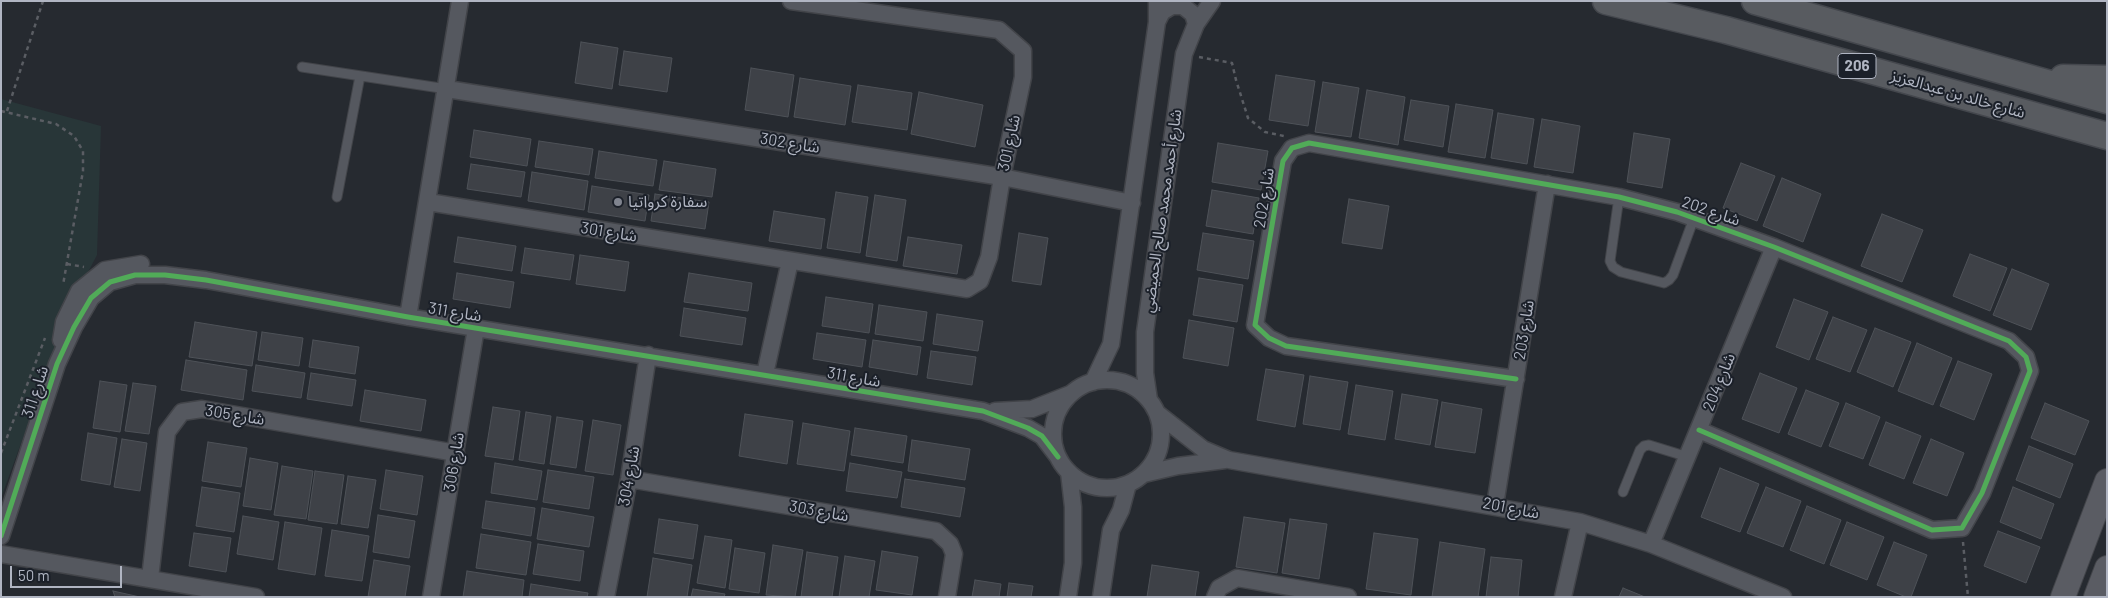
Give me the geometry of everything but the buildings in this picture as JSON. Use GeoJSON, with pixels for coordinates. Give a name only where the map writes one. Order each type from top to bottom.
{"type":"FeatureCollection","features":[{"type":"Feature","properties":{"kind":"main road","name":"شارع خالد بن عبدالعزيز"},"geometry":{"type":"LineString","coordinates":[[1606,1],[1753,37],[2107,136]]}},
{"type":"Feature","properties":{"kind":"main road","name":"206"},"geometry":{"type":"LineString","coordinates":[[1762,2],[2107,100]]}},
{"type":"Feature","properties":{"kind":"main road"},"geometry":{"type":"LineString","coordinates":[[2023,77],[2107,79]]}},
{"type":"Feature","properties":{"kind":"street"},"geometry":{"type":"LineString","coordinates":[[408,317],[460,1]]}},
{"type":"Feature","properties":{"kind":"street","name":"شارع 301"},"geometry":{"type":"LineString","coordinates":[[428,202],[967,289],[980,281],[989,257],[1002,177],[1023,77],[1023,50],[999,30],[791,1]]}},
{"type":"Feature","properties":{"kind":"street","name":"شارع أحمد محمد صالح الحميضي"},"geometry":{"type":"LineString","coordinates":[[1093,382],[1111,344],[1157,22],[1157,1]]}},
{"type":"Feature","properties":{"kind":"street","name":"شارع أحمد محمد صالح الحميضي"},"geometry":{"type":"LineString","coordinates":[[1153,407],[1145,373],[1145,332],[1184,54],[1196,24],[1212,1]]}},
{"type":"Feature","properties":{"kind":"street"},"geometry":{"type":"LineString","coordinates":[[1157,22],[1162,12],[1172,6],[1183,6],[1193,14],[1196,24]]}},
{"type":"Feature","properties":{"kind":"street","name":"شارع 302"},"geometry":{"type":"LineString","coordinates":[[447,89],[1002,177],[1132,203]]}},
{"type":"Feature","properties":{"kind":"street","name":"شارع 202"},"geometry":{"type":"LineString","coordinates":[[1516,379],[1286,346],[1269,338],[1255,325],[1283,161],[1292,148],[1309,143],[1619,197],[1694,218],[1774,247],[2009,341],[2026,357],[2030,371],[1982,493],[1962,528]]}},
{"type":"Feature","properties":{"kind":"street","name":"شارع 203"},"geometry":{"type":"LineString","coordinates":[[1495,505],[1547,184]]}},
{"type":"Feature","properties":{"kind":"street","name":"شارع 204"},"geometry":{"type":"LineString","coordinates":[[1652,544],[1774,247]]}},
{"type":"Feature","properties":{"kind":"street"},"geometry":{"type":"LineString","coordinates":[[765,374],[790,261]]}},
{"type":"Feature","properties":{"kind":"street","name":"شارع 311"},"geometry":{"type":"LineString","coordinates":[[1,536],[57,364],[74,326],[91,298],[110,282],[135,275],[164,275],[206,280],[408,317],[983,411],[1011,420],[1042,436],[1058,457]]}},
{"type":"Feature","properties":{"kind":"street","name":"شارع 306"},"geometry":{"type":"LineString","coordinates":[[431,597],[476,328]]}},
{"type":"Feature","properties":{"kind":"street","name":"شارع 304"},"geometry":{"type":"LineString","coordinates":[[606,597],[629,479],[648,355]]}},
{"type":"Feature","properties":{"kind":"street"},"geometry":{"type":"LineString","coordinates":[[1106,380],[1125,383],[1135,388],[1153,407],[1162,431],[1161,444],[1154,462],[1144,474],[1128,484],[1104,488],[1080,481],[1069,472],[1058,457],[1053,439],[1055,420],[1059,409],[1070,394],[1093,382],[1106,380]]}},
{"type":"Feature","properties":{"kind":"street","name":"شارع 311"},"geometry":{"type":"LineString","coordinates":[[983,411],[1032,409],[1070,394]]}},
{"type":"Feature","properties":{"kind":"street","name":"شارع 201"},"geometry":{"type":"LineString","coordinates":[[1153,407],[1203,449],[1229,460],[1495,505],[1580,522],[1652,544],[1783,597]]}},
{"type":"Feature","properties":{"kind":"street","name":"شارع 305"},"geometry":{"type":"LineString","coordinates":[[150,578],[167,432],[182,412],[202,409],[456,453]]}},
{"type":"Feature","properties":{"kind":"street"},"geometry":{"type":"LineString","coordinates":[[1699,430],[1932,530],[1962,528]]}},
{"type":"Feature","properties":{"kind":"street","name":"شارع 201"},"geometry":{"type":"LineString","coordinates":[[1144,474],[1186,465],[1229,460]]}},
{"type":"Feature","properties":{"kind":"street"},"geometry":{"type":"LineString","coordinates":[[1068,597],[1073,563],[1073,507],[1069,472]]}},
{"type":"Feature","properties":{"kind":"street","name":"شارع 303"},"geometry":{"type":"LineString","coordinates":[[629,479],[936,531],[950,544],[954,554],[947,597]]}},
{"type":"Feature","properties":{"kind":"street"},"geometry":{"type":"LineString","coordinates":[[2063,597],[2107,481]]}},
{"type":"Feature","properties":{"kind":"street"},"geometry":{"type":"LineString","coordinates":[[1101,597],[1112,530],[1121,510],[1128,484]]}},
{"type":"Feature","properties":{"kind":"street"},"geometry":{"type":"LineString","coordinates":[[1563,597],[1580,522]]}},
{"type":"Feature","properties":{"kind":"street"},"geometry":{"type":"LineString","coordinates":[[1,554],[252,596]]}},
{"type":"Feature","properties":{"kind":"street"},"geometry":{"type":"LineString","coordinates":[[2096,597],[2107,568]]}},
{"type":"Feature","properties":{"kind":"street"},"geometry":{"type":"LineString","coordinates":[[1215,597],[1219,588],[1237,578],[1348,597]]}},
{"type":"Feature","properties":{"kind":"lane"},"geometry":{"type":"LineString","coordinates":[[302,66],[447,89]]}},
{"type":"Feature","properties":{"kind":"lane"},"geometry":{"type":"LineString","coordinates":[[337,197],[360,76]]}},
{"type":"Feature","properties":{"kind":"lane"},"geometry":{"type":"LineString","coordinates":[[1619,197],[1610,261],[1613,267],[1621,272],[1664,283],[1669,280],[1673,275],[1694,218]]}},
{"type":"Feature","properties":{"kind":"lane"},"geometry":{"type":"LineString","coordinates":[[1623,492],[1640,450],[1644,446],[1649,444],[1688,456]]}},
{"type":"Feature","properties":{"kind":"path"},"geometry":{"type":"LineString","coordinates":[[7,112],[43,1]]}},
{"type":"Feature","properties":{"kind":"path"},"geometry":{"type":"LineString","coordinates":[[1184,54],[1232,63],[1248,118],[1265,132],[1309,143]]}},
{"type":"Feature","properties":{"kind":"path"},"geometry":{"type":"LineString","coordinates":[[1,111],[56,124],[74,136],[83,151],[83,171],[62,290]]}},
{"type":"Feature","properties":{"kind":"path"},"geometry":{"type":"LineString","coordinates":[[1,453],[46,334]]}},
{"type":"Feature","properties":{"kind":"path"},"geometry":{"type":"LineString","coordinates":[[1962,528],[1968,597]]}},
{"type":"Feature","properties":{"kind":"shaded area"},"geometry":{"type":"Polygon","coordinates":[[[1,99],[101,126],[97,255],[84,280],[49,367],[1,498],[1,99]]]}},
{"type":"Feature","properties":{"kind":"cycle path"},"geometry":{"type":"LineString","coordinates":[[1516,379],[1286,346],[1269,338],[1255,325],[1283,161],[1292,148],[1309,143],[1619,197],[1677,212],[1774,247],[2009,341],[2026,357],[2030,371],[1982,493],[1962,528],[1932,530],[1699,430]]}},
{"type":"Feature","properties":{"kind":"cycle path"},"geometry":{"type":"LineString","coordinates":[[1,536],[57,364],[74,327],[91,298],[110,282],[135,275],[165,275],[206,280],[408,317],[983,411],[1028,428],[1042,436],[1058,457]]}},
{"type":"Feature","properties":{"kind":"place","name":"سفارة كرواتيا"},"geometry":{"type":"Point","coordinates":[618,202]}}]}
